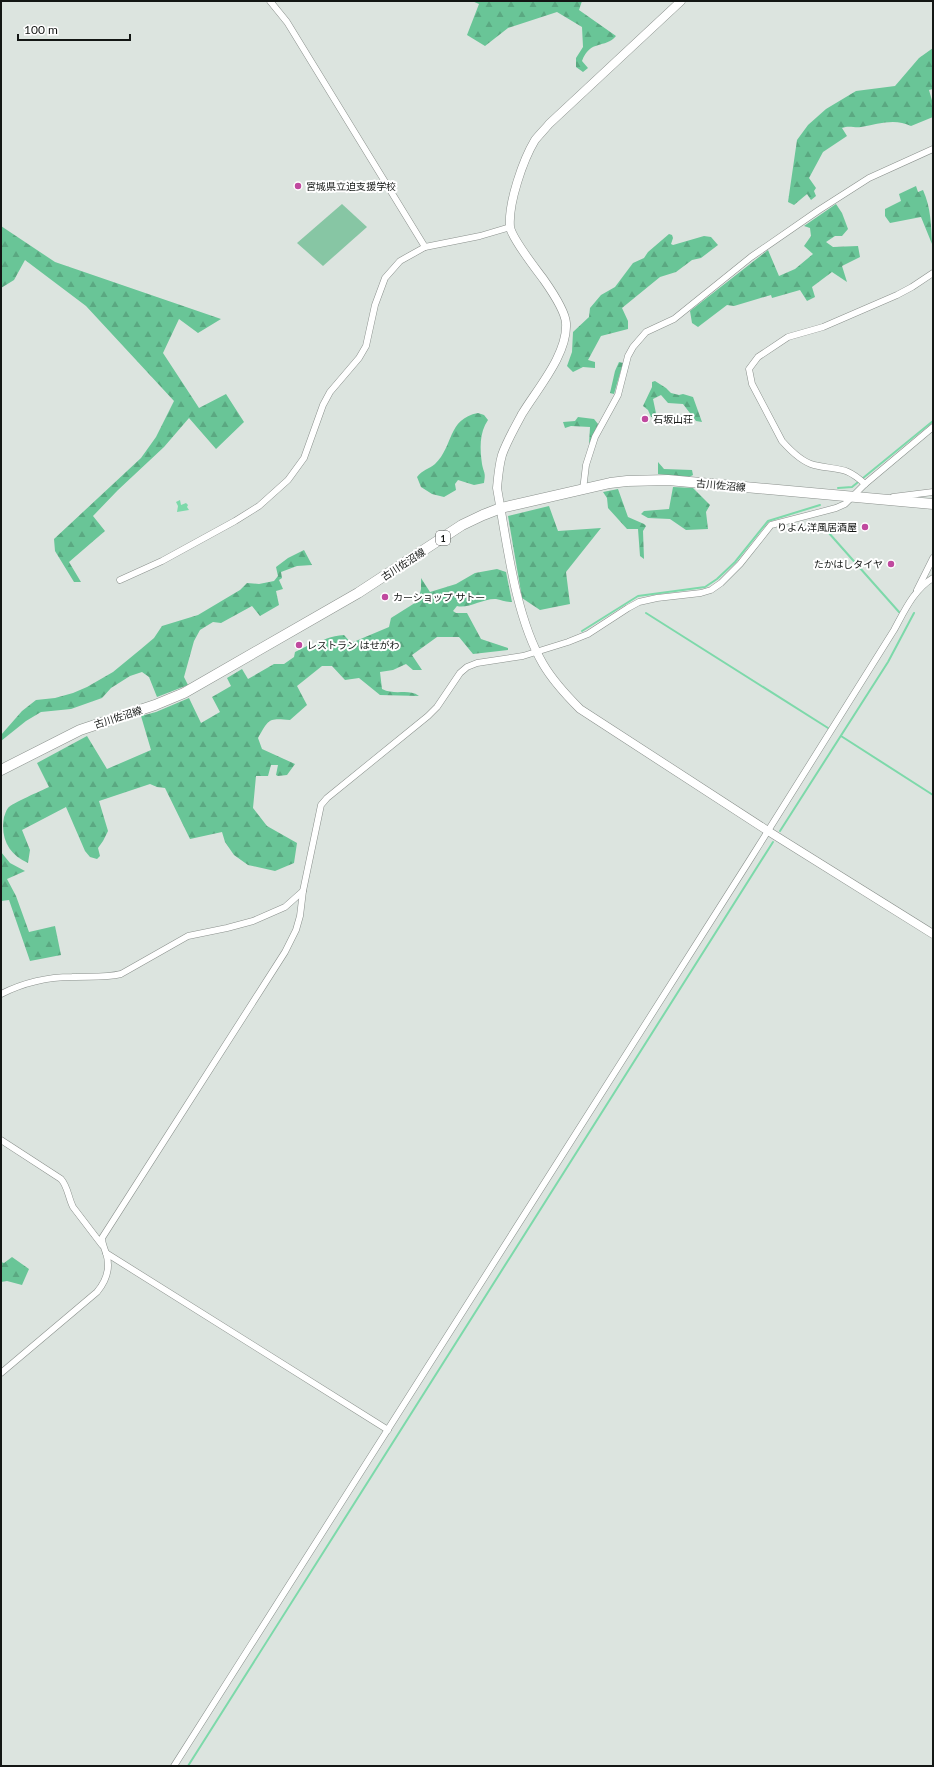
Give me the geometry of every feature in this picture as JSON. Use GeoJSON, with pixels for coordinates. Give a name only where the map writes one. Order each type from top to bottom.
{"type":"FeatureCollection","features":[{"type":"Feature","properties":{"kind":"main road","name":"古川佐沼線"},"geometry":{"type":"LineString","coordinates":[[1,770],[80,730],[155,705],[184,693],[358,593],[462,525],[501,508],[627,481],[668,480],[933,504]]}},
{"type":"Feature","properties":{"kind":"street"},"geometry":{"type":"LineString","coordinates":[[270,1],[287,22],[425,247]]}},
{"type":"Feature","properties":{"kind":"street"},"geometry":{"type":"LineString","coordinates":[[681,1],[549,124],[536,140],[527,158],[513,199],[510,227],[516,242],[528,256],[558,302],[566,322],[565,338],[556,360],[522,415],[502,455],[497,488],[518,600],[543,665],[558,686],[580,709],[768,831],[933,934]]}},
{"type":"Feature","properties":{"kind":"street"},"geometry":{"type":"LineString","coordinates":[[583,490],[586,465],[595,437],[618,395],[628,356],[633,347],[646,332],[674,319],[751,257],[819,210],[869,178],[933,150]]}},
{"type":"Feature","properties":{"kind":"street"},"geometry":{"type":"LineString","coordinates":[[120,580],[162,561],[236,521],[259,506],[288,480],[304,458],[323,405],[330,392],[359,358],[366,346],[375,305],[386,278],[400,261],[425,247],[480,236],[510,227]]}},
{"type":"Feature","properties":{"kind":"street"},"geometry":{"type":"LineString","coordinates":[[865,484],[845,469],[810,464],[793,453],[782,441],[752,384],[749,369],[758,357],[788,336],[823,327],[897,295],[912,288],[933,273]]}},
{"type":"Feature","properties":{"kind":"street"},"geometry":{"type":"LineString","coordinates":[[103,1246],[102,1238],[285,952],[296,930],[321,805],[327,798],[428,716],[437,707],[460,673],[467,667],[477,663],[523,656],[568,642],[588,634],[639,602],[711,590],[721,584],[740,564],[771,525],[836,508],[852,497],[865,484],[933,427]]}},
{"type":"Feature","properties":{"kind":"street"},"geometry":{"type":"LineString","coordinates":[[864,498],[933,492]]}},
{"type":"Feature","properties":{"kind":"street"},"geometry":{"type":"LineString","coordinates":[[174,1766],[768,831],[894,630],[933,558]]}},
{"type":"Feature","properties":{"kind":"street"},"geometry":{"type":"LineString","coordinates":[[912,598],[933,578]]}},
{"type":"Feature","properties":{"kind":"street"},"geometry":{"type":"LineString","coordinates":[[1,994],[22,985],[60,977],[100,977],[121,974],[188,936],[253,921],[286,907],[303,891]]}},
{"type":"Feature","properties":{"kind":"street"},"geometry":{"type":"LineString","coordinates":[[1,1140],[61,1179],[67,1188],[73,1207],[103,1246],[108,1264],[107,1278],[97,1292],[1,1373]]}},
{"type":"Feature","properties":{"kind":"street"},"geometry":{"type":"LineString","coordinates":[[106,1253],[388,1430]]}},
{"type":"Feature","properties":{"kind":"green space"},"geometry":{"type":"Polygon","coordinates":[[[472,1],[582,1],[579,10],[616,36],[612,40],[593,47],[585,54],[582,61],[588,68],[583,72],[576,67],[576,58],[583,47],[582,27],[557,12],[508,28],[485,46],[467,35],[479,4],[472,1]]]}},
{"type":"Feature","properties":{"kind":"green space"},"geometry":{"type":"Polygon","coordinates":[[[933,48],[933,89],[929,90],[933,104],[933,117],[911,126],[899,122],[893,122],[861,127],[842,128],[847,136],[823,152],[809,178],[816,188],[814,191],[816,196],[811,200],[807,194],[794,205],[788,202],[797,140],[808,125],[826,109],[856,91],[895,86],[919,58],[933,48]]]}},
{"type":"Feature","properties":{"kind":"green space"},"geometry":{"type":"Polygon","coordinates":[[[916,186],[918,192],[923,190],[928,203],[932,244],[921,217],[890,223],[885,216],[885,209],[901,201],[899,194],[916,186]]]}},
{"type":"Feature","properties":{"kind":"green space"},"geometry":{"type":"Polygon","coordinates":[[[836,204],[842,213],[848,229],[842,236],[835,236],[826,242],[833,247],[858,246],[860,257],[842,266],[847,282],[832,272],[812,287],[815,297],[807,301],[800,290],[772,298],[771,295],[734,306],[727,305],[698,327],[692,323],[690,311],[768,250],[779,276],[795,269],[813,254],[804,246],[811,236],[810,228],[804,226],[836,204]]]}},
{"type":"Feature","properties":{"kind":"green space"},"geometry":{"type":"Polygon","coordinates":[[[1,226],[55,262],[221,319],[198,333],[179,319],[163,353],[199,408],[226,394],[244,422],[216,449],[189,418],[164,447],[118,490],[93,516],[105,531],[69,562],[81,582],[74,582],[55,551],[54,539],[141,458],[156,437],[174,401],[86,306],[25,260],[14,280],[1,288],[1,226]]]}},
{"type":"Feature","properties":{"kind":"green space"},"geometry":{"type":"Polygon","coordinates":[[[669,234],[672,235],[673,238],[671,244],[673,245],[704,236],[711,237],[718,245],[701,258],[692,260],[676,272],[660,277],[622,308],[628,321],[628,329],[601,336],[588,360],[595,362],[595,368],[583,367],[573,372],[567,366],[572,352],[573,332],[589,317],[590,308],[601,295],[615,287],[633,263],[644,258],[648,252],[669,234]]]}},
{"type":"Feature","properties":{"kind":"green space"},"geometry":{"type":"Polygon","coordinates":[[[619,362],[623,363],[614,394],[610,393],[615,371],[619,362]]]}},
{"type":"Feature","properties":{"kind":"green space"},"geometry":{"type":"Polygon","coordinates":[[[655,381],[671,393],[693,397],[702,422],[696,421],[683,404],[668,403],[661,395],[653,399],[657,418],[651,417],[648,410],[643,406],[652,387],[652,382],[655,381]]]}},
{"type":"Feature","properties":{"kind":"green space"},"geometry":{"type":"Polygon","coordinates":[[[478,413],[484,415],[488,420],[483,430],[481,441],[481,458],[485,475],[484,483],[474,485],[458,480],[455,484],[456,490],[444,497],[432,494],[421,487],[417,477],[435,464],[441,457],[452,434],[461,421],[468,416],[478,413]]]}},
{"type":"Feature","properties":{"kind":"green space"},"geometry":{"type":"Polygon","coordinates":[[[578,417],[594,419],[598,424],[589,444],[590,427],[571,426],[565,428],[563,422],[575,421],[578,417]]]}},
{"type":"Feature","properties":{"kind":"green space"},"geometry":{"type":"Polygon","coordinates":[[[658,462],[664,469],[692,470],[693,475],[689,477],[658,474],[658,462]]]}},
{"type":"Feature","properties":{"kind":"green space"},"geometry":{"type":"Polygon","coordinates":[[[673,487],[693,488],[710,505],[706,512],[708,529],[686,530],[670,519],[648,518],[641,514],[644,511],[669,509],[673,487]]]}},
{"type":"Feature","properties":{"kind":"green space"},"geometry":{"type":"Polygon","coordinates":[[[618,489],[628,517],[646,526],[643,531],[644,559],[640,556],[638,529],[627,529],[608,508],[607,498],[603,492],[618,489]]]}},
{"type":"Feature","properties":{"kind":"green space"},"geometry":{"type":"Polygon","coordinates":[[[549,506],[558,531],[601,528],[566,572],[570,604],[540,610],[522,598],[508,516],[549,506]]]}},
{"type":"Feature","properties":{"kind":"green space"},"geometry":{"type":"Polygon","coordinates":[[[304,550],[312,565],[297,566],[281,572],[282,578],[279,580],[283,589],[276,591],[279,605],[260,616],[252,606],[221,623],[213,622],[200,630],[194,641],[184,677],[188,685],[157,697],[149,677],[142,672],[130,676],[111,688],[102,698],[71,709],[41,712],[26,721],[1,741],[1,735],[22,711],[36,700],[55,698],[87,687],[113,672],[154,638],[162,626],[198,615],[240,590],[247,583],[259,584],[274,581],[278,576],[276,567],[288,558],[304,550]]]}},
{"type":"Feature","properties":{"kind":"green space"},"geometry":{"type":"Polygon","coordinates":[[[497,569],[506,572],[512,602],[491,599],[466,606],[457,606],[453,611],[456,613],[467,613],[481,639],[508,648],[508,650],[473,654],[459,637],[437,637],[412,655],[422,670],[413,670],[406,664],[393,670],[380,672],[382,689],[392,692],[411,693],[419,696],[380,695],[359,678],[345,680],[332,666],[322,666],[297,686],[307,705],[290,720],[277,719],[267,723],[258,738],[262,749],[295,764],[287,775],[276,775],[278,765],[271,765],[268,776],[256,776],[253,808],[267,826],[297,843],[294,863],[275,871],[248,865],[234,855],[225,842],[222,832],[190,839],[165,788],[150,784],[99,801],[108,831],[98,848],[100,856],[97,859],[90,857],[85,851],[66,807],[22,830],[30,850],[28,863],[21,860],[7,845],[3,832],[3,825],[7,809],[15,803],[49,787],[37,763],[87,736],[107,769],[151,750],[141,716],[156,712],[189,698],[201,723],[220,712],[212,697],[231,686],[227,678],[242,669],[248,679],[274,664],[284,664],[294,657],[295,652],[309,645],[312,648],[327,638],[344,635],[351,643],[389,627],[391,618],[418,601],[421,589],[421,578],[430,592],[456,584],[475,573],[497,569]]]}},
{"type":"Feature","properties":{"kind":"green space"},"geometry":{"type":"Polygon","coordinates":[[[1,852],[10,863],[25,871],[7,879],[16,896],[29,932],[55,926],[61,955],[30,961],[9,900],[1,901],[1,852]]]}},
{"type":"Feature","properties":{"kind":"green space"},"geometry":{"type":"Polygon","coordinates":[[[12,1257],[29,1269],[22,1285],[7,1281],[1,1282],[1,1262],[4,1263],[12,1257]]]}},
{"type":"Feature","properties":{"kind":"shaded area"},"geometry":{"type":"Polygon","coordinates":[[[342,204],[367,227],[323,266],[297,243],[342,204]]]}},
{"type":"Feature","properties":{"kind":"shaded area"},"geometry":{"type":"Polygon","coordinates":[[[180,500],[181,505],[186,503],[188,505],[187,507],[189,510],[177,512],[178,506],[176,502],[180,500]]]}},
{"type":"Feature","properties":{"kind":"waterway"},"geometry":{"type":"LineString","coordinates":[[838,488],[852,487],[933,421]]}},
{"type":"Feature","properties":{"kind":"waterway"},"geometry":{"type":"LineString","coordinates":[[582,631],[638,596],[705,587],[717,579],[735,562],[768,521],[820,505]]}},
{"type":"Feature","properties":{"kind":"waterway"},"geometry":{"type":"LineString","coordinates":[[820,523],[899,612]]}},
{"type":"Feature","properties":{"kind":"waterway"},"geometry":{"type":"LineString","coordinates":[[646,613],[828,728]]}},
{"type":"Feature","properties":{"kind":"waterway"},"geometry":{"type":"LineString","coordinates":[[780,831],[888,662],[914,613]]}},
{"type":"Feature","properties":{"kind":"waterway"},"geometry":{"type":"LineString","coordinates":[[841,736],[933,795]]}},
{"type":"Feature","properties":{"kind":"waterway"},"geometry":{"type":"LineString","coordinates":[[188,1766],[773,842]]}},
{"type":"Feature","properties":{"kind":"place","name":"宮城県立迫支援学校"},"geometry":{"type":"Point","coordinates":[298,186]}},
{"type":"Feature","properties":{"kind":"place","name":"石坂山荘"},"geometry":{"type":"Point","coordinates":[645,419]}},
{"type":"Feature","properties":{"kind":"place","name":"りよん洋風居酒屋"},"geometry":{"type":"Point","coordinates":[865,527]}},
{"type":"Feature","properties":{"kind":"place","name":"たかはしタイヤ"},"geometry":{"type":"Point","coordinates":[891,564]}},
{"type":"Feature","properties":{"kind":"place","name":"カーショップ サトー"},"geometry":{"type":"Point","coordinates":[385,597]}},
{"type":"Feature","properties":{"kind":"place","name":"レストラン はせがわ"},"geometry":{"type":"Point","coordinates":[299,645]}}]}
